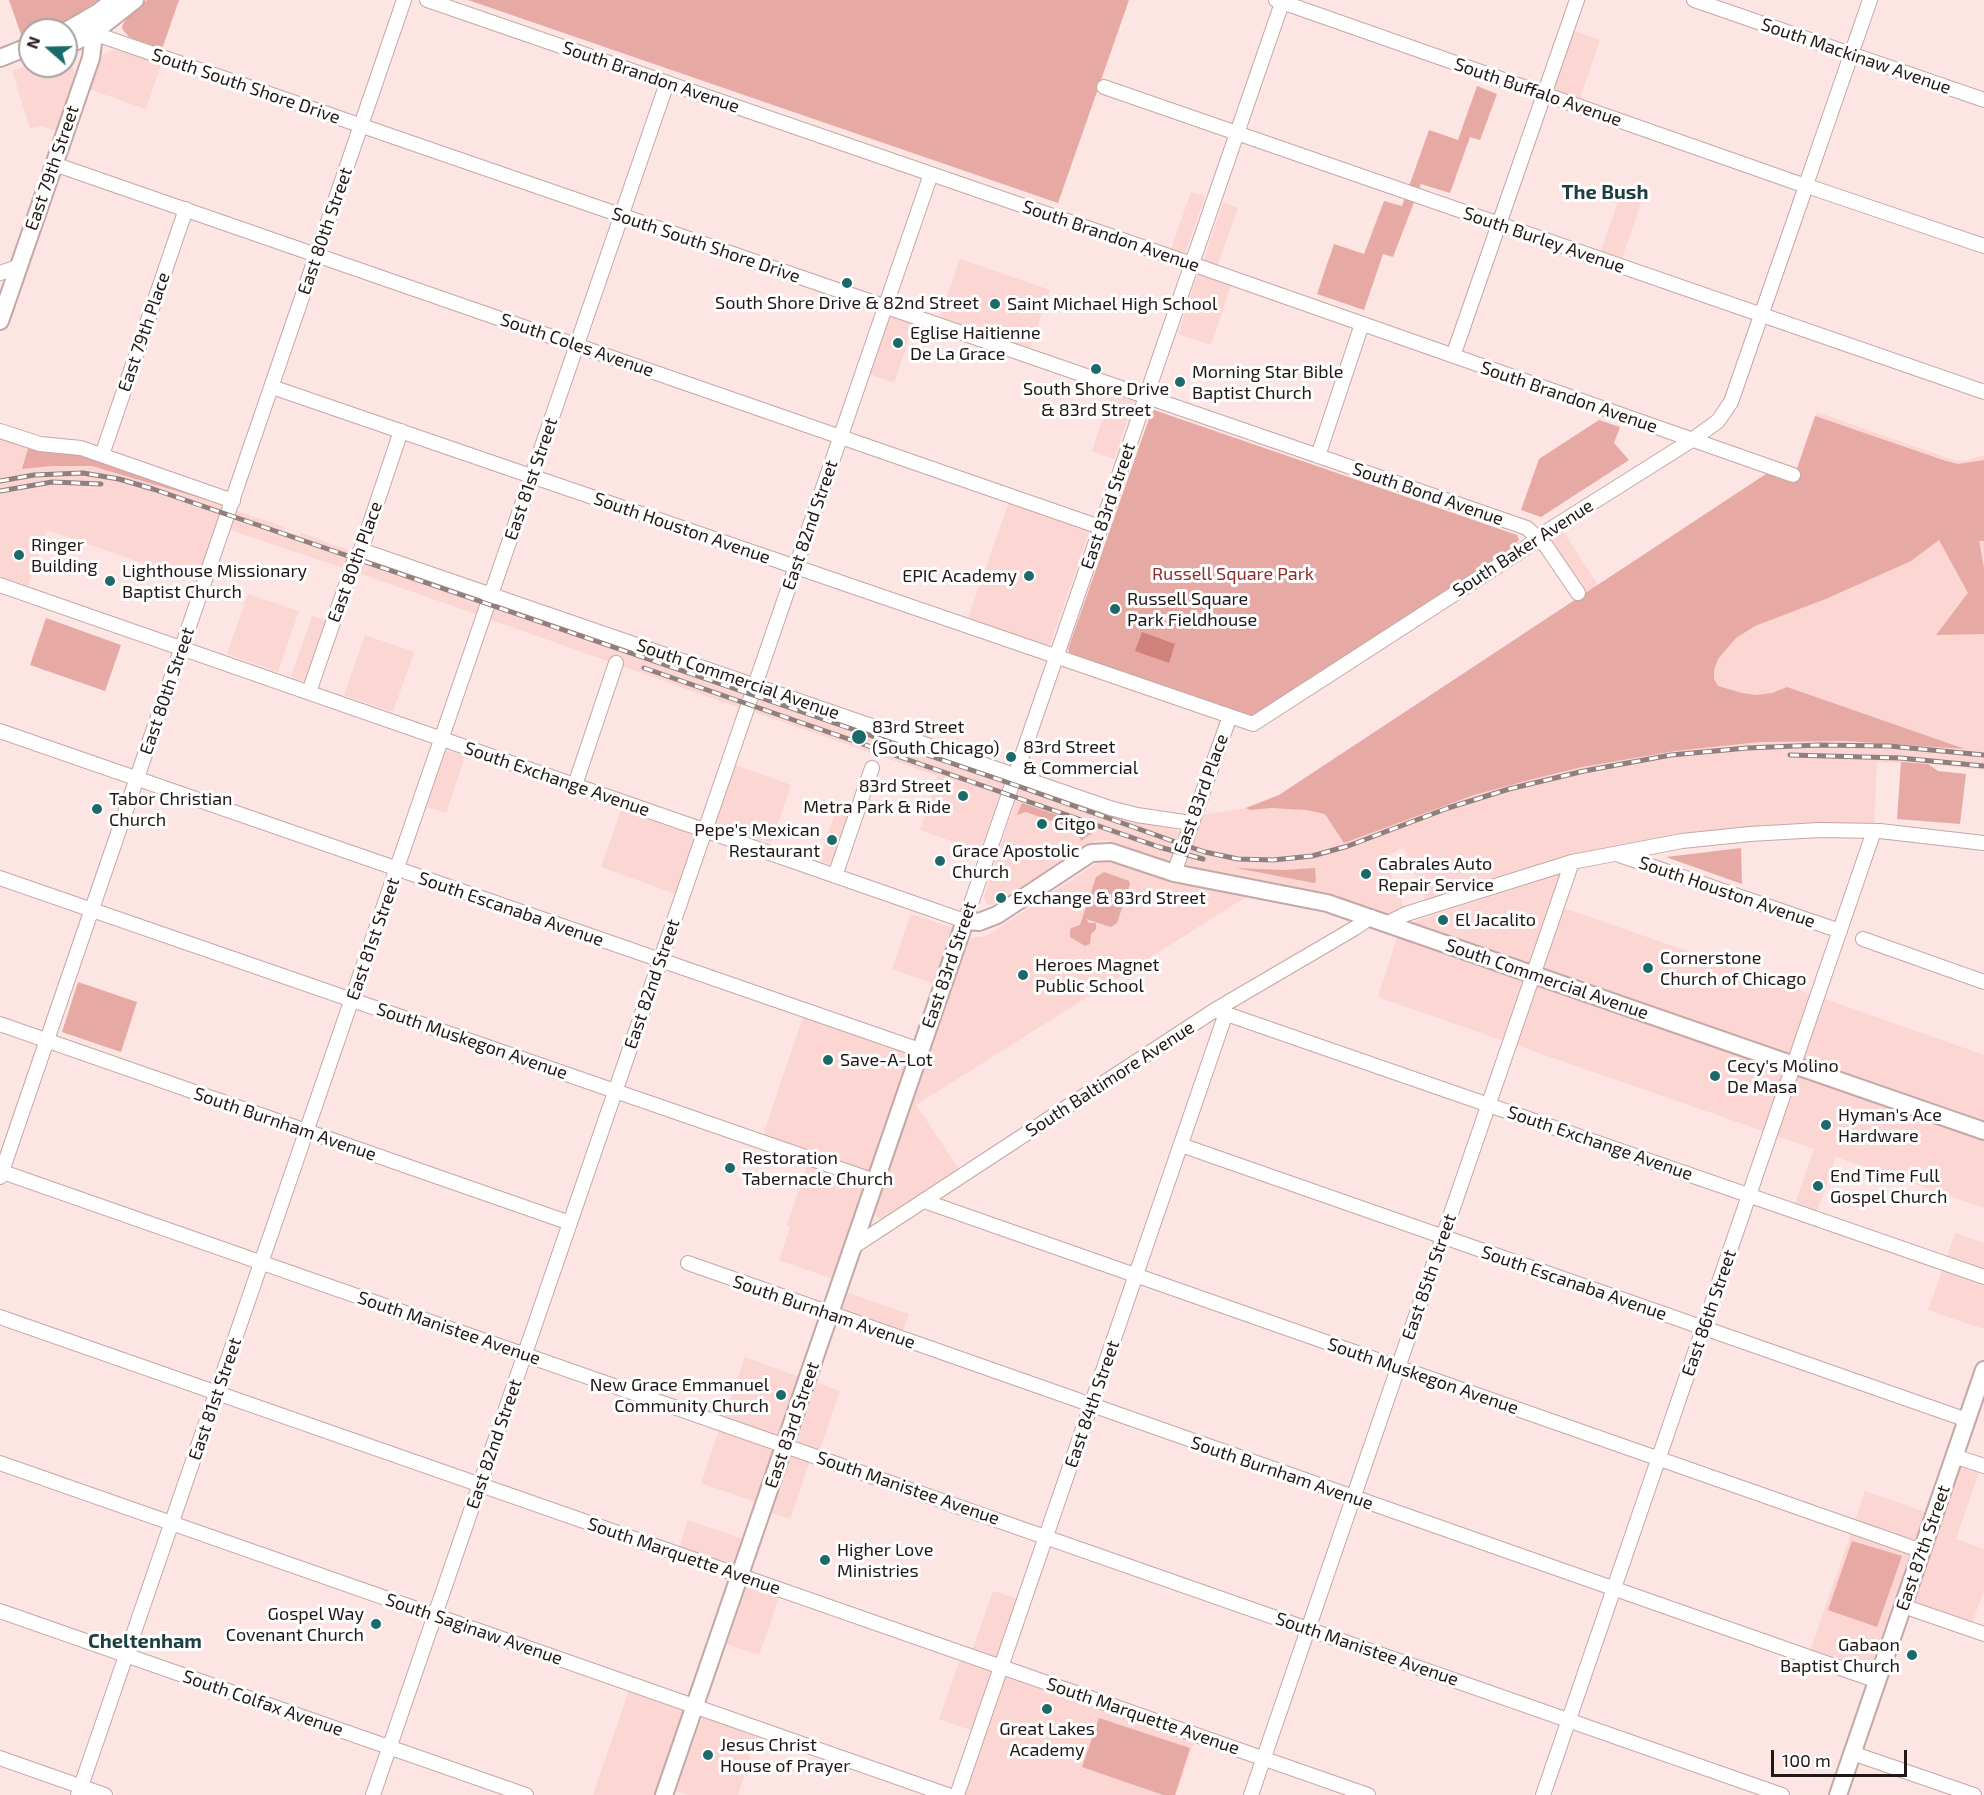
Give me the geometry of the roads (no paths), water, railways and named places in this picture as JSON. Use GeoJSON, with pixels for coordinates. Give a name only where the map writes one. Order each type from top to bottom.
{"type":"FeatureCollection","features":[{"type":"Feature","properties":{"kind":"main road"},"geometry":{"type":"LineString","coordinates":[[78,25],[114,0]]}},
{"type":"Feature","properties":{"kind":"main road"},"geometry":{"type":"LineString","coordinates":[[78,40],[93,33],[135,0]]}},
{"type":"Feature","properties":{"kind":"main road","name":"East 79th Street"},"geometry":{"type":"LineString","coordinates":[[0,321],[91,58],[97,13]]}},
{"type":"Feature","properties":{"kind":"main road"},"geometry":{"type":"LineString","coordinates":[[0,58],[18,51]]}},
{"type":"Feature","properties":{"kind":"main road"},"geometry":{"type":"LineString","coordinates":[[0,69],[18,63]]}},
{"type":"Feature","properties":{"kind":"main road","name":"South Exchange Avenue"},"geometry":{"type":"LineString","coordinates":[[964,921],[979,922],[997,915],[1084,858],[1104,851]]}},
{"type":"Feature","properties":{"kind":"main road","name":"South Commercial Avenue"},"geometry":{"type":"LineString","coordinates":[[1104,851],[1174,873],[1311,899],[1371,917],[1984,1131]]}},
{"type":"Feature","properties":{"kind":"main road","name":"East 83rd Street"},"geometry":{"type":"LineString","coordinates":[[664,1795],[964,921]]}},
{"type":"Feature","properties":{"kind":"main road","name":"East 87th Street"},"geometry":{"type":"LineString","coordinates":[[1838,1795],[1984,1370]]}},
{"type":"Feature","properties":{"kind":"street","name":"East 80th Street"},"geometry":{"type":"LineString","coordinates":[[1,1173],[404,0]]}},
{"type":"Feature","properties":{"kind":"street","name":"South Brandon Avenue"},"geometry":{"type":"LineString","coordinates":[[427,0],[1192,264],[1793,475]]}},
{"type":"Feature","properties":{"kind":"street"},"geometry":{"type":"LineString","coordinates":[[1453,356],[1577,0]]}},
{"type":"Feature","properties":{"kind":"street","name":"South Mackinaw Avenue"},"geometry":{"type":"LineString","coordinates":[[1694,0],[1984,100]]}},
{"type":"Feature","properties":{"kind":"street"},"geometry":{"type":"LineString","coordinates":[[1761,315],[1870,0]]}},
{"type":"Feature","properties":{"kind":"street","name":"South Buffalo Avenue"},"geometry":{"type":"LineString","coordinates":[[1280,1],[1806,186],[1984,246]]}},
{"type":"Feature","properties":{"kind":"street","name":"East 83rd Street"},"geometry":{"type":"LineString","coordinates":[[964,921],[1237,134],[1280,1]]}},
{"type":"Feature","properties":{"kind":"street","name":"South South Shore Drive"},"geometry":{"type":"LineString","coordinates":[[78,30],[93,33],[361,125],[1318,456]]}},
{"type":"Feature","properties":{"kind":"street","name":"East 81st Street"},"geometry":{"type":"LineString","coordinates":[[80,1791],[667,83]]}},
{"type":"Feature","properties":{"kind":"street","name":"South Burley Avenue"},"geometry":{"type":"LineString","coordinates":[[1104,87],[1984,392]]}},
{"type":"Feature","properties":{"kind":"street","name":"South Coles Avenue"},"geometry":{"type":"LineString","coordinates":[[54,164],[1100,527]]}},
{"type":"Feature","properties":{"kind":"street","name":"East 82nd Street"},"geometry":{"type":"LineString","coordinates":[[373,1795],[931,174]]}},
{"type":"Feature","properties":{"kind":"street","name":"East 79th Place"},"geometry":{"type":"LineString","coordinates":[[102,455],[186,209]]}},
{"type":"Feature","properties":{"kind":"street"},"geometry":{"type":"LineString","coordinates":[[0,273],[18,267]]}},
{"type":"Feature","properties":{"kind":"street","name":"South Baker Avenue"},"geometry":{"type":"LineString","coordinates":[[1230,716],[1253,724],[1718,421],[1731,402],[1761,315]]}},
{"type":"Feature","properties":{"kind":"street"},"geometry":{"type":"LineString","coordinates":[[1318,456],[1362,324]]}},
{"type":"Feature","properties":{"kind":"street","name":"South Houston Avenue"},"geometry":{"type":"LineString","coordinates":[[272,387],[1230,716]]}},
{"type":"Feature","properties":{"kind":"street"},"geometry":{"type":"LineString","coordinates":[[0,431],[40,444],[72,446],[102,455],[232,501]]}},
{"type":"Feature","properties":{"kind":"street","name":"East 80th Place"},"geometry":{"type":"LineString","coordinates":[[309,692],[355,559],[361,550],[401,431]]}},
{"type":"Feature","properties":{"kind":"street","name":"South Bond Avenue"},"geometry":{"type":"LineString","coordinates":[[1318,456],[1527,528],[1546,546],[1578,593]]}},
{"type":"Feature","properties":{"kind":"street","name":"South Commercial Avenue"},"geometry":{"type":"LineString","coordinates":[[361,550],[1123,812],[1191,822]]}},
{"type":"Feature","properties":{"kind":"street","name":"South Exchange Avenue"},"geometry":{"type":"LineString","coordinates":[[0,585],[964,921]]}},
{"type":"Feature","properties":{"kind":"street"},"geometry":{"type":"LineString","coordinates":[[575,785],[616,663]]}},
{"type":"Feature","properties":{"kind":"street","name":"East 83rd Place"},"geometry":{"type":"LineString","coordinates":[[1174,873],[1230,716]]}},
{"type":"Feature","properties":{"kind":"street","name":"South Escanaba Avenue"},"geometry":{"type":"LineString","coordinates":[[0,731],[920,1050]]}},
{"type":"Feature","properties":{"kind":"street"},"geometry":{"type":"LineString","coordinates":[[835,876],[872,768]]}},
{"type":"Feature","properties":{"kind":"street"},"geometry":{"type":"LineString","coordinates":[[1388,923],[1406,914],[1572,862],[1682,841],[1819,830],[1877,831],[1984,843]]}},
{"type":"Feature","properties":{"kind":"street","name":"East 86th Street"},"geometry":{"type":"LineString","coordinates":[[1543,1795],[1840,932],[1877,831]]}},
{"type":"Feature","properties":{"kind":"street","name":"South Houston Avenue"},"geometry":{"type":"LineString","coordinates":[[1614,853],[1840,932]]}},
{"type":"Feature","properties":{"kind":"street","name":"East 85th Street"},"geometry":{"type":"LineString","coordinates":[[1251,1795],[1572,862]]}},
{"type":"Feature","properties":{"kind":"street","name":"South Muskegon Avenue"},"geometry":{"type":"LineString","coordinates":[[0,878],[875,1181]]}},
{"type":"Feature","properties":{"kind":"street","name":"South Baltimore Avenue"},"geometry":{"type":"LineString","coordinates":[[853,1246],[1371,917]]}},
{"type":"Feature","properties":{"kind":"street"},"geometry":{"type":"LineString","coordinates":[[1863,939],[1984,982]]}},
{"type":"Feature","properties":{"kind":"street","name":"South Exchange Avenue"},"geometry":{"type":"LineString","coordinates":[[1221,1012],[1984,1277]]}},
{"type":"Feature","properties":{"kind":"street","name":"East 84th Street"},"geometry":{"type":"LineString","coordinates":[[957,1795],[1181,1145],[1221,1012]]}},
{"type":"Feature","properties":{"kind":"street","name":"South Burnham Avenue"},"geometry":{"type":"LineString","coordinates":[[0,1024],[570,1223]]}},
{"type":"Feature","properties":{"kind":"street","name":"South Escanaba Avenue"},"geometry":{"type":"LineString","coordinates":[[1181,1145],[1967,1420]]}},
{"type":"Feature","properties":{"kind":"street","name":"South Manistee Avenue"},"geometry":{"type":"LineString","coordinates":[[1,1173],[262,1262],[1782,1795]]}},
{"type":"Feature","properties":{"kind":"street","name":"South Muskegon Avenue"},"geometry":{"type":"LineString","coordinates":[[924,1202],[1922,1551]]}},
{"type":"Feature","properties":{"kind":"street","name":"South Burnham Avenue"},"geometry":{"type":"LineString","coordinates":[[688,1263],[829,1315],[1877,1681]]}},
{"type":"Feature","properties":{"kind":"street","name":"South Marquette Avenue"},"geometry":{"type":"LineString","coordinates":[[0,1317],[1368,1795]]}},
{"type":"Feature","properties":{"kind":"street"},"geometry":{"type":"LineString","coordinates":[[1954,1456],[1984,1466]]}},
{"type":"Feature","properties":{"kind":"street","name":"South Saginaw Avenue"},"geometry":{"type":"LineString","coordinates":[[0,1463],[948,1795]]}},
{"type":"Feature","properties":{"kind":"street"},"geometry":{"type":"LineString","coordinates":[[1903,1606],[1984,1634]]}},
{"type":"Feature","properties":{"kind":"street","name":"South Colfax Avenue"},"geometry":{"type":"LineString","coordinates":[[0,1611],[526,1795]]}},
{"type":"Feature","properties":{"kind":"street"},"geometry":{"type":"LineString","coordinates":[[1852,1753],[1974,1795]]}},
{"type":"Feature","properties":{"kind":"street"},"geometry":{"type":"LineString","coordinates":[[0,1758],[80,1791],[105,1795]]}},
{"type":"Feature","properties":{"kind":"railway"},"geometry":{"type":"LineString","coordinates":[[0,481],[34,475],[83,473],[119,479],[153,489],[1184,845],[1238,859],[1273,860],[1312,856],[1348,846],[1448,808],[1509,789],[1584,771],[1671,755],[1747,748],[1819,745],[1889,746],[1984,755]]}},
{"type":"Feature","properties":{"kind":"railway"},"geometry":{"type":"LineString","coordinates":[[0,491],[52,482],[101,484]]}},
{"type":"Feature","properties":{"kind":"railway"},"geometry":{"type":"LineString","coordinates":[[644,668],[1159,847],[1203,859]]}},
{"type":"Feature","properties":{"kind":"railway"},"geometry":{"type":"LineString","coordinates":[[1790,755],[1900,758],[1984,766]]}},
{"type":"Feature","properties":{"kind":"place","name":"South Shore Drive & 82nd Street"},"geometry":{"type":"Point","coordinates":[847,283]}},
{"type":"Feature","properties":{"kind":"place","name":"Saint Michael High School"},"geometry":{"type":"Point","coordinates":[995,304]}},
{"type":"Feature","properties":{"kind":"place","name":"Eglise Haitienne De La Grace"},"geometry":{"type":"Point","coordinates":[898,343]}},
{"type":"Feature","properties":{"kind":"place","name":"South Shore Drive & 83rd Street"},"geometry":{"type":"Point","coordinates":[1096,369]}},
{"type":"Feature","properties":{"kind":"place","name":"Morning Star Bible Baptist Church"},"geometry":{"type":"Point","coordinates":[1180,382]}},
{"type":"Feature","properties":{"kind":"place","name":"Ringer Building"},"geometry":{"type":"Point","coordinates":[19,555]}},
{"type":"Feature","properties":{"kind":"place","name":"EPIC Academy"},"geometry":{"type":"Point","coordinates":[1029,576]}},
{"type":"Feature","properties":{"kind":"place","name":"Lighthouse Missionary Baptist Church"},"geometry":{"type":"Point","coordinates":[110,581]}},
{"type":"Feature","properties":{"kind":"place","name":"Russell Square Park Fieldhouse"},"geometry":{"type":"Point","coordinates":[1115,609]}},
{"type":"Feature","properties":{"kind":"place","name":"83rd Street (South Chicago)"},"geometry":{"type":"Point","coordinates":[859,737]}},
{"type":"Feature","properties":{"kind":"place","name":"83rd Street & Commercial"},"geometry":{"type":"Point","coordinates":[1011,757]}},
{"type":"Feature","properties":{"kind":"place","name":"83rd Street Metra Park & Ride"},"geometry":{"type":"Point","coordinates":[963,796]}},
{"type":"Feature","properties":{"kind":"place","name":"Tabor Christian Church"},"geometry":{"type":"Point","coordinates":[97,809]}},
{"type":"Feature","properties":{"kind":"place","name":"Citgo"},"geometry":{"type":"Point","coordinates":[1042,824]}},
{"type":"Feature","properties":{"kind":"place","name":"Pepe's Mexican Restaurant"},"geometry":{"type":"Point","coordinates":[832,840]}},
{"type":"Feature","properties":{"kind":"place","name":"Grace Apostolic Church"},"geometry":{"type":"Point","coordinates":[940,861]}},
{"type":"Feature","properties":{"kind":"place","name":"Cabrales Auto Repair Service"},"geometry":{"type":"Point","coordinates":[1366,874]}},
{"type":"Feature","properties":{"kind":"place","name":"Exchange & 83rd Street"},"geometry":{"type":"Point","coordinates":[1001,898]}},
{"type":"Feature","properties":{"kind":"place","name":"El Jacalito"},"geometry":{"type":"Point","coordinates":[1443,920]}},
{"type":"Feature","properties":{"kind":"place","name":"Cornerstone Church of Chicago"},"geometry":{"type":"Point","coordinates":[1648,968]}},
{"type":"Feature","properties":{"kind":"place","name":"Heroes Magnet Public School"},"geometry":{"type":"Point","coordinates":[1023,975]}},
{"type":"Feature","properties":{"kind":"place","name":"Save-A-Lot"},"geometry":{"type":"Point","coordinates":[828,1060]}},
{"type":"Feature","properties":{"kind":"place","name":"Cecy's Molino De Masa"},"geometry":{"type":"Point","coordinates":[1715,1076]}},
{"type":"Feature","properties":{"kind":"place","name":"Hyman's Ace Hardware"},"geometry":{"type":"Point","coordinates":[1826,1125]}},
{"type":"Feature","properties":{"kind":"place","name":"Restoration Tabernacle Church"},"geometry":{"type":"Point","coordinates":[730,1168]}},
{"type":"Feature","properties":{"kind":"place","name":"End Time Full Gospel Church"},"geometry":{"type":"Point","coordinates":[1818,1186]}},
{"type":"Feature","properties":{"kind":"place","name":"New Grace Emmanuel Community Church"},"geometry":{"type":"Point","coordinates":[781,1395]}},
{"type":"Feature","properties":{"kind":"place","name":"Higher Love Ministries"},"geometry":{"type":"Point","coordinates":[825,1560]}},
{"type":"Feature","properties":{"kind":"place","name":"Gospel Way Covenant Church"},"geometry":{"type":"Point","coordinates":[376,1624]}},
{"type":"Feature","properties":{"kind":"place","name":"Gabaon Baptist Church"},"geometry":{"type":"Point","coordinates":[1912,1655]}},
{"type":"Feature","properties":{"kind":"place","name":"Great Lakes Academy"},"geometry":{"type":"Point","coordinates":[1047,1709]}},
{"type":"Feature","properties":{"kind":"place","name":"Jesus Christ House of Prayer"},"geometry":{"type":"Point","coordinates":[708,1755]}},
{"type":"Feature","properties":{"kind":"district","name":"The Bush"},"geometry":{"type":"Point","coordinates":[1605,192]}},
{"type":"Feature","properties":{"kind":"district","name":"Cheltenham"},"geometry":{"type":"Point","coordinates":[145,1641]}},
{"type":"Feature","properties":{"kind":"park label","name":"Russell Square Park"},"geometry":{"type":"Point","coordinates":[1233,574]}}]}
